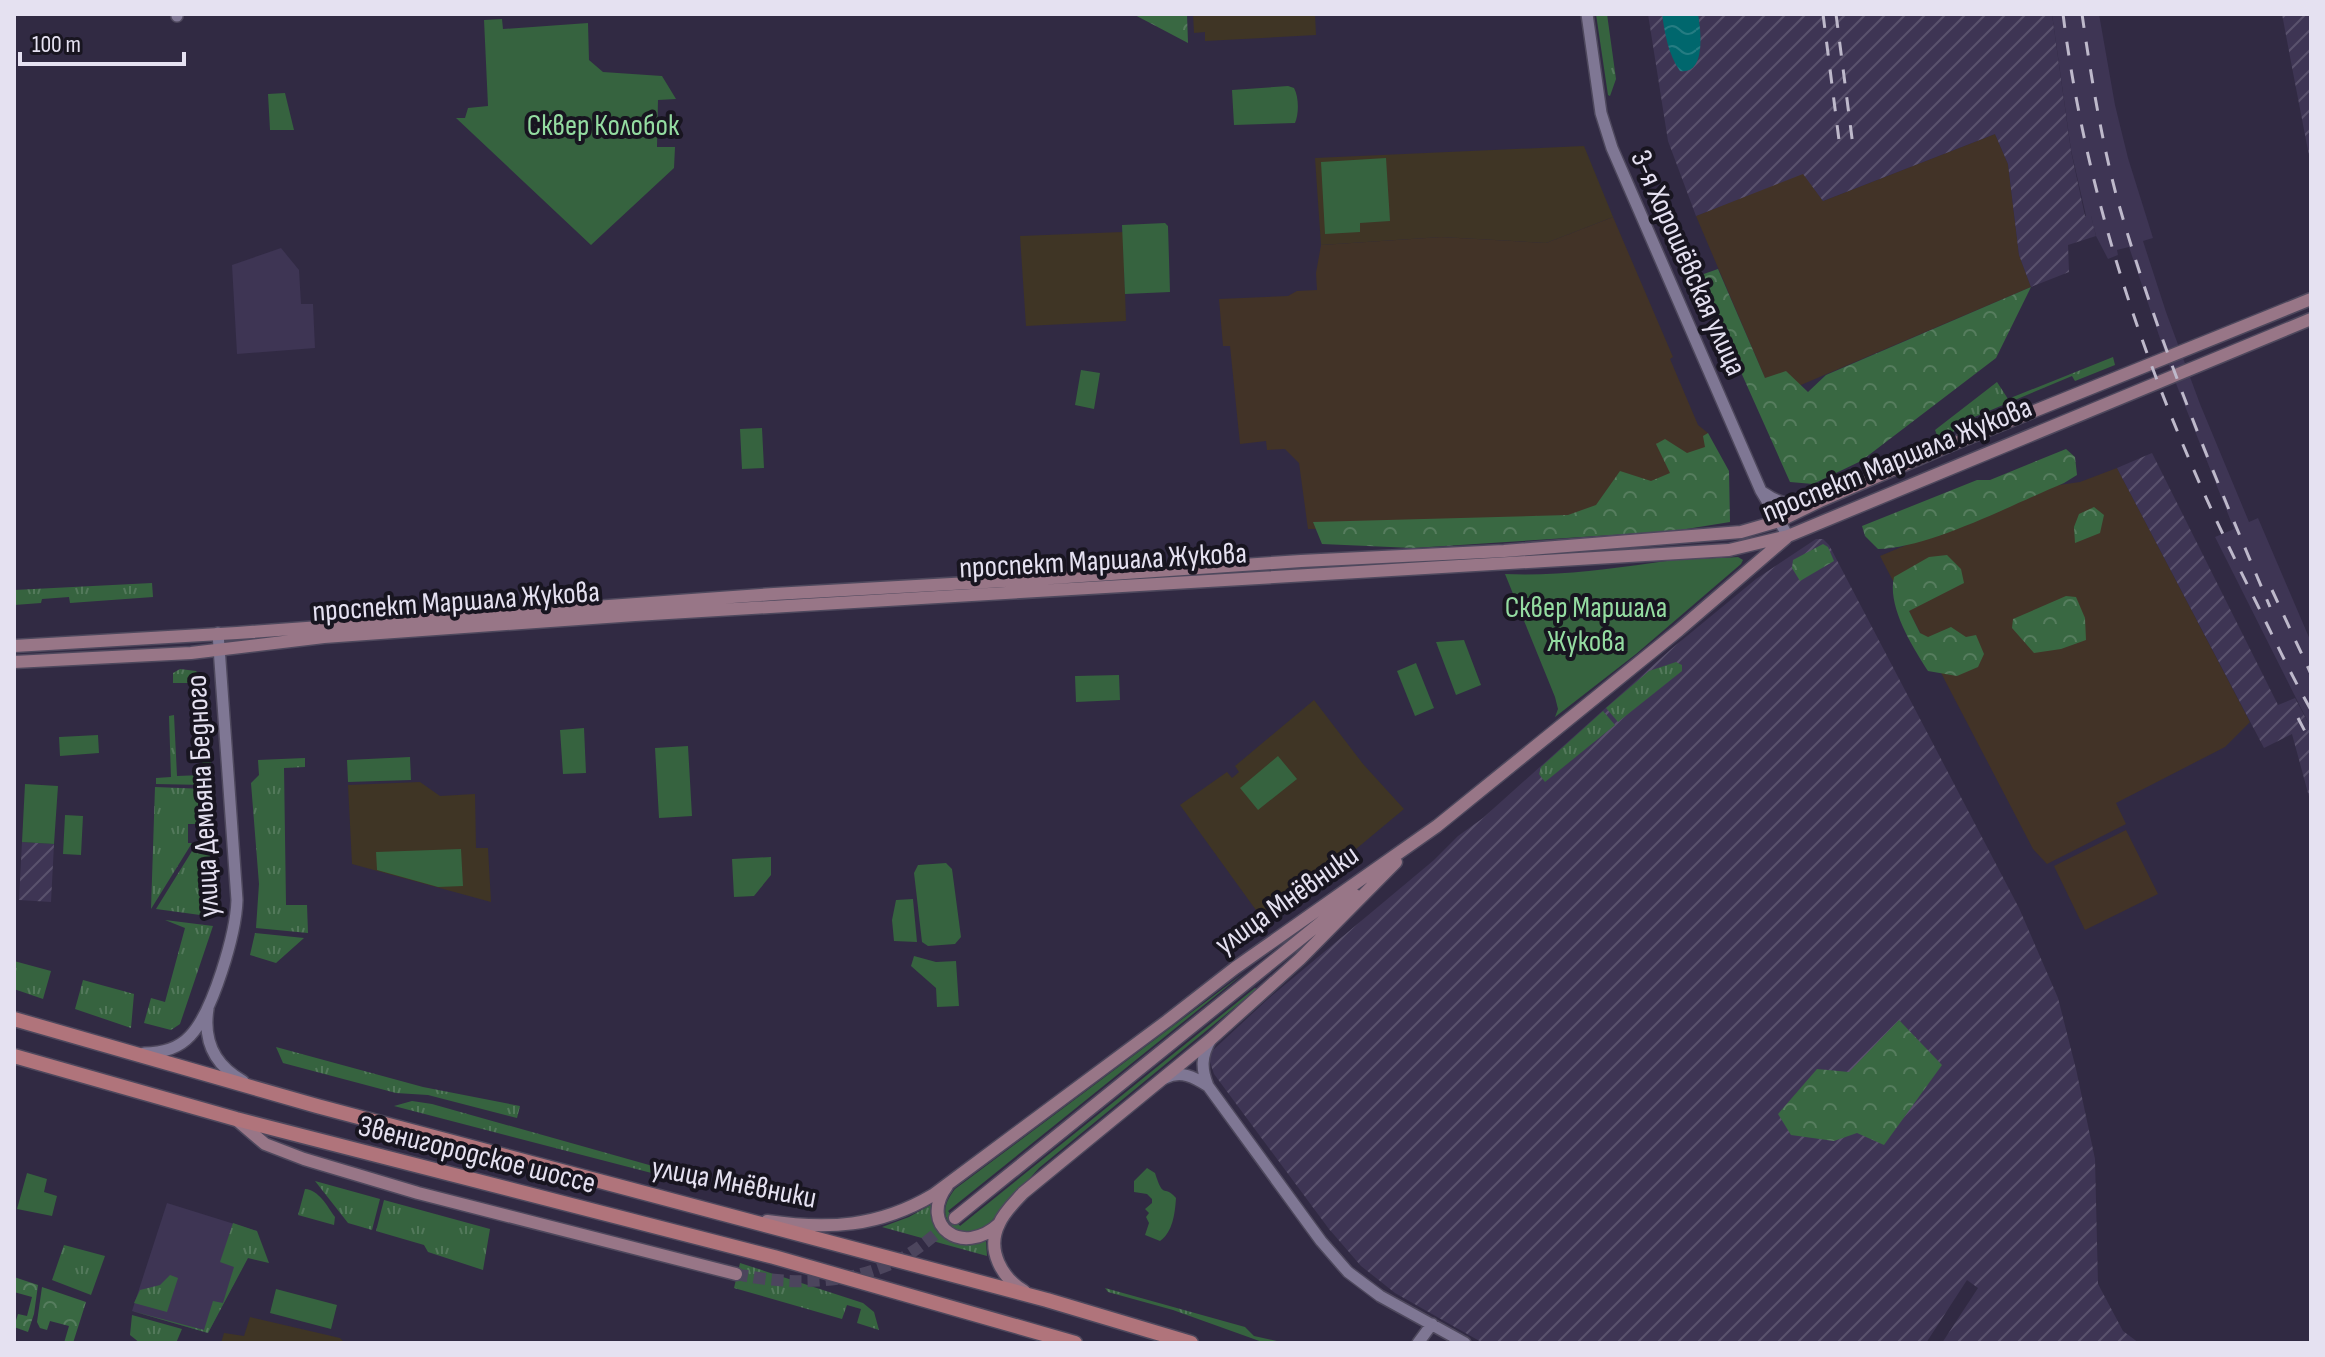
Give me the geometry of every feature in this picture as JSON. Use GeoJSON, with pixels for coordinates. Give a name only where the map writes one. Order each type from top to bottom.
{"type":"FeatureCollection","features":[{"type":"Feature","properties":{"kind":"main road","name":"проспект Маршала Жукова"},"geometry":{"type":"LineString","coordinates":[[14,646],[761,595],[1603,545],[1741,532],[1779,521],[1820,501],[2311,299]]}},
{"type":"Feature","properties":{"kind":"main road","name":"проспект Маршала Жукова"},"geometry":{"type":"LineString","coordinates":[[14,662],[220,649],[324,637],[635,615],[1729,550],[1788,536],[2311,319]]}},
{"type":"Feature","properties":{"kind":"main road"},"geometry":{"type":"LineString","coordinates":[[1743,577],[1779,521]]}},
{"type":"Feature","properties":{"kind":"main road","name":"улица Мнёвники"},"geometry":{"type":"LineString","coordinates":[[955,1218],[1398,860],[1743,577],[1788,536]]}},
{"type":"Feature","properties":{"kind":"main road"},"geometry":{"type":"LineString","coordinates":[[1729,550],[1748,556],[1743,577]]}},
{"type":"Feature","properties":{"kind":"main road","name":"улица Мнёвники"},"geometry":{"type":"LineString","coordinates":[[14,1019],[267,1092],[719,1213],[819,1227],[843,1226],[917,1204],[1235,968],[1437,826]]}},
{"type":"Feature","properties":{"kind":"main road","name":"улица Мнёвники"},"geometry":{"type":"LineString","coordinates":[[999,1224],[1023,1193],[1211,1039],[1300,959],[1398,860]]}},
{"type":"Feature","properties":{"kind":"main road"},"geometry":{"type":"LineString","coordinates":[[14,1056],[236,1119],[265,1144],[304,1159],[418,1193],[736,1274]]}},
{"type":"Feature","properties":{"kind":"main road","name":"Звенигородское шоссе"},"geometry":{"type":"LineString","coordinates":[[236,1119],[774,1257],[1075,1343]]}},
{"type":"Feature","properties":{"kind":"main road"},"geometry":{"type":"LineString","coordinates":[[951,1181],[943,1191],[939,1210],[939,1220],[949,1234],[956,1238],[976,1238],[984,1236],[999,1224]]}},
{"type":"Feature","properties":{"kind":"main road"},"geometry":{"type":"LineString","coordinates":[[719,1213],[1047,1300],[1191,1343]]}},
{"type":"Feature","properties":{"kind":"main road"},"geometry":{"type":"LineString","coordinates":[[999,1224],[995,1248],[1004,1275],[1022,1290],[1047,1300]]}},
{"type":"Feature","properties":{"kind":"street","name":"3-я Хорошёвская улица"},"geometry":{"type":"LineString","coordinates":[[1587,14],[1601,113],[1608,139],[1761,491],[1788,536]]}},
{"type":"Feature","properties":{"kind":"street"},"geometry":{"type":"LineString","coordinates":[[1761,491],[1785,504],[1820,501]]}},
{"type":"Feature","properties":{"kind":"street","name":"улица Демьяна Бедного"},"geometry":{"type":"LineString","coordinates":[[136,1054],[178,1046],[194,1030],[209,1000],[232,938],[236,914],[218,633]]}},
{"type":"Feature","properties":{"kind":"street","name":"улица Демьяна Бедного"},"geometry":{"type":"LineString","coordinates":[[209,1000],[206,1024],[213,1054],[236,1077],[267,1092]]}},
{"type":"Feature","properties":{"kind":"street"},"geometry":{"type":"LineString","coordinates":[[1208,1086],[1202,1062],[1211,1039]]}},
{"type":"Feature","properties":{"kind":"street"},"geometry":{"type":"LineString","coordinates":[[1162,1079],[1179,1074],[1198,1079],[1208,1086],[1329,1252],[1367,1287],[1465,1343]]}},
{"type":"Feature","properties":{"kind":"street"},"geometry":{"type":"LineString","coordinates":[[1418,1343],[1432,1324]]}},
{"type":"Feature","properties":{"kind":"shaded area"},"geometry":{"type":"Polygon","coordinates":[[[1193,14],[1315,14],[1316,35],[1205,41],[1205,32],[1194,33],[1193,14]]]}},
{"type":"Feature","properties":{"kind":"shaded area"},"geometry":{"type":"Polygon","coordinates":[[[1648,14],[2052,14],[2071,151],[2085,216],[2091,215],[2096,236],[2068,245],[2069,272],[2031,287],[2019,255],[2008,164],[1995,134],[1823,201],[1803,174],[1696,216],[1668,141],[1648,14]]]}},
{"type":"Feature","properties":{"kind":"shaded area"},"geometry":{"type":"Polygon","coordinates":[[[2052,14],[2099,14],[2115,105],[2153,238],[2143,241],[2166,312],[2249,522],[2258,518],[2311,642],[2311,728],[2215,537],[2234,529],[2171,371],[2129,247],[2117,250],[2118,255],[2108,259],[2096,236],[2091,216],[2086,216],[2071,150],[2052,14]]]}},
{"type":"Feature","properties":{"kind":"shaded area"},"geometry":{"type":"Polygon","coordinates":[[[2282,14],[2311,14],[2311,166],[2291,62],[2282,14]]]}},
{"type":"Feature","properties":{"kind":"shaded area"},"geometry":{"type":"Polygon","coordinates":[[[1995,134],[2008,164],[2019,255],[2031,287],[1773,397],[1696,216],[1803,173],[1823,201],[1995,134]]]}},
{"type":"Feature","properties":{"kind":"shaded area"},"geometry":{"type":"Polygon","coordinates":[[[1584,146],[1613,217],[1546,243],[1441,237],[1321,245],[1315,158],[1584,146]]]}},
{"type":"Feature","properties":{"kind":"shaded area"},"geometry":{"type":"Polygon","coordinates":[[[1613,217],[1673,357],[1670,359],[1698,425],[1708,433],[1706,457],[1600,517],[1405,528],[1308,529],[1299,463],[1285,449],[1267,450],[1266,441],[1240,444],[1230,346],[1223,346],[1219,299],[1288,296],[1297,291],[1317,290],[1316,273],[1321,245],[1441,237],[1546,243],[1613,217]]]}},
{"type":"Feature","properties":{"kind":"shaded area"},"geometry":{"type":"Polygon","coordinates":[[[1123,232],[1126,321],[1026,326],[1020,236],[1123,232]]]}},
{"type":"Feature","properties":{"kind":"shaded area"},"geometry":{"type":"Polygon","coordinates":[[[281,248],[299,270],[301,304],[313,304],[315,348],[237,354],[232,265],[281,248]]]}},
{"type":"Feature","properties":{"kind":"shaded area"},"geometry":{"type":"Polygon","coordinates":[[[2152,453],[2278,705],[2295,698],[2311,728],[2311,804],[2292,734],[2264,748],[2117,468],[2152,453]]]}},
{"type":"Feature","properties":{"kind":"shaded area"},"geometry":{"type":"Polygon","coordinates":[[[2117,468],[2250,722],[2225,747],[2116,803],[2126,824],[2047,864],[2033,849],[1880,556],[2045,487],[2080,482],[2117,468]]]}},
{"type":"Feature","properties":{"kind":"shaded area"},"geometry":{"type":"Polygon","coordinates":[[[1816,539],[1823,539],[1829,545],[2019,908],[2058,998],[2095,1159],[2098,1284],[2123,1331],[2139,1343],[1942,1343],[1978,1288],[1967,1280],[1926,1343],[1483,1343],[1395,1293],[1361,1266],[1329,1229],[1214,1074],[1209,1059],[1211,1052],[1268,999],[1483,818],[1670,650],[1756,579],[1816,539]]]}},
{"type":"Feature","properties":{"kind":"shaded area"},"geometry":{"type":"Polygon","coordinates":[[[1314,700],[1363,764],[1404,809],[1266,924],[1180,805],[1227,772],[1232,778],[1239,772],[1235,766],[1314,700]]]}},
{"type":"Feature","properties":{"kind":"shaded area"},"geometry":{"type":"Polygon","coordinates":[[[420,782],[440,796],[475,794],[476,848],[488,848],[491,902],[352,864],[348,785],[420,782]]]}},
{"type":"Feature","properties":{"kind":"shaded area"},"geometry":{"type":"Polygon","coordinates":[[[2126,830],[2158,894],[2085,930],[2054,866],[2126,830]]]}},
{"type":"Feature","properties":{"kind":"shaded area"},"geometry":{"type":"Polygon","coordinates":[[[22,842],[54,844],[51,902],[19,900],[22,842]]]}},
{"type":"Feature","properties":{"kind":"shaded area"},"geometry":{"type":"Polygon","coordinates":[[[167,1203],[257,1231],[250,1253],[208,1333],[132,1311],[167,1203]]]}},
{"type":"Feature","properties":{"kind":"shaded area"},"geometry":{"type":"Polygon","coordinates":[[[250,1317],[340,1338],[345,1343],[221,1343],[224,1333],[244,1336],[250,1317]]]}},
{"type":"Feature","properties":{"kind":"green space"},"geometry":{"type":"Polygon","coordinates":[[[1133,14],[1187,14],[1188,43],[1133,14]]]}},
{"type":"Feature","properties":{"kind":"green space"},"geometry":{"type":"Polygon","coordinates":[[[1596,14],[1607,14],[1616,79],[1610,96],[1608,95],[1596,14]]]}},
{"type":"Feature","properties":{"kind":"green space","name":"Сквер Колобок"},"geometry":{"type":"Polygon","coordinates":[[[502,19],[503,29],[588,23],[589,60],[603,72],[662,76],[676,99],[658,100],[657,147],[675,147],[674,168],[591,245],[456,118],[465,118],[468,108],[488,106],[484,20],[502,19]]]}},
{"type":"Feature","properties":{"kind":"green space"},"geometry":{"type":"Polygon","coordinates":[[[1294,88],[1297,96],[1295,123],[1234,125],[1232,90],[1294,88]]]}},
{"type":"Feature","properties":{"kind":"green space"},"geometry":{"type":"Polygon","coordinates":[[[285,93],[294,130],[270,130],[268,94],[285,93]]]}},
{"type":"Feature","properties":{"kind":"green space"},"geometry":{"type":"Polygon","coordinates":[[[1386,158],[1390,221],[1360,223],[1360,232],[1325,234],[1321,162],[1386,158]]]}},
{"type":"Feature","properties":{"kind":"green space"},"geometry":{"type":"Polygon","coordinates":[[[1165,223],[1168,226],[1170,292],[1125,294],[1122,225],[1165,223]]]}},
{"type":"Feature","properties":{"kind":"green space"},"geometry":{"type":"Polygon","coordinates":[[[1718,269],[1765,378],[1786,371],[1808,392],[1826,375],[2031,287],[1996,358],[1861,461],[1813,484],[1790,482],[1698,276],[1718,269]]]}},
{"type":"Feature","properties":{"kind":"green space"},"geometry":{"type":"Polygon","coordinates":[[[2113,357],[2115,365],[2075,381],[2072,376],[1972,418],[1972,424],[1938,438],[1935,430],[1997,382],[2008,399],[2113,357]]]}},
{"type":"Feature","properties":{"kind":"green space"},"geometry":{"type":"Polygon","coordinates":[[[1081,370],[1100,373],[1094,409],[1075,405],[1081,370]]]}},
{"type":"Feature","properties":{"kind":"green space"},"geometry":{"type":"Polygon","coordinates":[[[762,428],[764,468],[742,469],[740,429],[762,428]]]}},
{"type":"Feature","properties":{"kind":"green space"},"geometry":{"type":"Polygon","coordinates":[[[1708,433],[1729,471],[1730,522],[1674,531],[1413,548],[1322,544],[1313,522],[1568,515],[1596,505],[1620,471],[1651,481],[1670,473],[1656,444],[1665,439],[1687,453],[1705,447],[1703,436],[1708,433]]]}},
{"type":"Feature","properties":{"kind":"green space"},"geometry":{"type":"Polygon","coordinates":[[[2066,449],[2075,457],[2077,475],[1996,513],[1899,547],[1878,549],[1865,536],[1862,526],[1977,480],[1990,480],[2066,449]]]}},
{"type":"Feature","properties":{"kind":"green space"},"geometry":{"type":"Polygon","coordinates":[[[2094,507],[2104,515],[2100,533],[2075,543],[2074,527],[2079,514],[2094,507]]]}},
{"type":"Feature","properties":{"kind":"green space"},"geometry":{"type":"Polygon","coordinates":[[[1823,544],[1828,547],[1834,561],[1800,581],[1792,568],[1793,560],[1823,544]]]}},
{"type":"Feature","properties":{"kind":"green space"},"geometry":{"type":"Polygon","coordinates":[[[1947,555],[1961,569],[1964,583],[1909,611],[1920,633],[1928,637],[1951,627],[1966,637],[1976,635],[1984,654],[1978,667],[1957,676],[1928,671],[1902,626],[1893,588],[1894,577],[1929,557],[1947,555]]]}},
{"type":"Feature","properties":{"kind":"green space","name":"Сквер Маршала Жукова"},"geometry":{"type":"Polygon","coordinates":[[[1738,557],[1743,560],[1741,564],[1636,654],[1555,717],[1558,709],[1555,697],[1505,574],[1561,573],[1673,560],[1738,557]]]}},
{"type":"Feature","properties":{"kind":"green space"},"geometry":{"type":"Polygon","coordinates":[[[152,583],[153,597],[70,603],[69,597],[14,605],[14,590],[152,583]]]}},
{"type":"Feature","properties":{"kind":"green space"},"geometry":{"type":"Polygon","coordinates":[[[2066,596],[2076,597],[2085,618],[2086,640],[2061,649],[2034,653],[2012,628],[2013,619],[2066,596]]]}},
{"type":"Feature","properties":{"kind":"green space"},"geometry":{"type":"Polygon","coordinates":[[[1464,640],[1481,685],[1456,695],[1436,642],[1464,640]]]}},
{"type":"Feature","properties":{"kind":"green space"},"geometry":{"type":"Polygon","coordinates":[[[1676,662],[1682,665],[1682,671],[1618,722],[1606,708],[1649,671],[1676,662]]]}},
{"type":"Feature","properties":{"kind":"green space"},"geometry":{"type":"Polygon","coordinates":[[[1416,663],[1434,708],[1415,716],[1397,671],[1416,663]]]}},
{"type":"Feature","properties":{"kind":"green space"},"geometry":{"type":"Polygon","coordinates":[[[180,669],[196,671],[205,682],[212,775],[206,776],[206,785],[156,784],[156,778],[171,777],[169,716],[174,715],[177,776],[203,775],[199,683],[173,683],[173,673],[180,669]]]}},
{"type":"Feature","properties":{"kind":"green space"},"geometry":{"type":"Polygon","coordinates":[[[1119,675],[1120,700],[1076,702],[1075,676],[1119,675]]]}},
{"type":"Feature","properties":{"kind":"green space"},"geometry":{"type":"Polygon","coordinates":[[[1603,711],[1615,725],[1545,782],[1539,774],[1541,767],[1603,711]]]}},
{"type":"Feature","properties":{"kind":"green space"},"geometry":{"type":"Polygon","coordinates":[[[584,728],[586,773],[563,774],[560,730],[584,728]]]}},
{"type":"Feature","properties":{"kind":"green space"},"geometry":{"type":"Polygon","coordinates":[[[98,735],[99,753],[60,756],[59,737],[98,735]]]}},
{"type":"Feature","properties":{"kind":"green space"},"geometry":{"type":"Polygon","coordinates":[[[688,746],[692,816],[659,818],[655,748],[688,746]]]}},
{"type":"Feature","properties":{"kind":"green space"},"geometry":{"type":"Polygon","coordinates":[[[1278,756],[1297,779],[1258,810],[1240,788],[1278,756]]]}},
{"type":"Feature","properties":{"kind":"green space"},"geometry":{"type":"Polygon","coordinates":[[[410,757],[411,780],[348,782],[347,760],[410,757]]]}},
{"type":"Feature","properties":{"kind":"green space"},"geometry":{"type":"Polygon","coordinates":[[[305,758],[305,767],[284,768],[286,905],[307,905],[308,933],[256,928],[259,884],[251,783],[259,775],[258,760],[305,758]]]}},
{"type":"Feature","properties":{"kind":"green space"},"geometry":{"type":"Polygon","coordinates":[[[25,784],[58,786],[54,844],[22,842],[25,784]]]}},
{"type":"Feature","properties":{"kind":"green space"},"geometry":{"type":"Polygon","coordinates":[[[155,787],[206,789],[209,837],[201,837],[200,824],[188,824],[188,843],[192,843],[151,909],[155,787]]]}},
{"type":"Feature","properties":{"kind":"green space"},"geometry":{"type":"Polygon","coordinates":[[[65,815],[83,816],[81,855],[63,854],[65,815]]]}},
{"type":"Feature","properties":{"kind":"green space"},"geometry":{"type":"Polygon","coordinates":[[[197,843],[209,843],[215,917],[156,909],[197,843]]]}},
{"type":"Feature","properties":{"kind":"green space"},"geometry":{"type":"Polygon","coordinates":[[[461,849],[463,886],[438,887],[377,870],[376,852],[461,849]]]}},
{"type":"Feature","properties":{"kind":"green space"},"geometry":{"type":"Polygon","coordinates":[[[771,857],[771,875],[754,896],[734,897],[732,859],[771,857]]]}},
{"type":"Feature","properties":{"kind":"green space"},"geometry":{"type":"Polygon","coordinates":[[[946,863],[952,869],[961,937],[955,944],[928,946],[922,942],[914,873],[918,865],[946,863]]]}},
{"type":"Feature","properties":{"kind":"green space"},"geometry":{"type":"Polygon","coordinates":[[[913,899],[917,942],[894,941],[892,920],[896,900],[913,899]]]}},
{"type":"Feature","properties":{"kind":"green space"},"geometry":{"type":"Polygon","coordinates":[[[165,920],[213,926],[180,1024],[171,1030],[144,1023],[151,998],[165,1002],[185,928],[165,920]]]}},
{"type":"Feature","properties":{"kind":"green space"},"geometry":{"type":"Polygon","coordinates":[[[255,933],[304,938],[276,963],[250,955],[255,933]]]}},
{"type":"Feature","properties":{"kind":"green space"},"geometry":{"type":"Polygon","coordinates":[[[914,956],[936,962],[956,961],[959,1006],[937,1007],[936,988],[911,966],[914,956]]]}},
{"type":"Feature","properties":{"kind":"green space"},"geometry":{"type":"Polygon","coordinates":[[[14,961],[51,971],[43,999],[14,989],[14,961]]]}},
{"type":"Feature","properties":{"kind":"green space"},"geometry":{"type":"Polygon","coordinates":[[[1244,973],[948,1211],[960,1226],[1257,989],[1039,1168],[986,1227],[975,1233],[958,1233],[952,1228],[945,1212],[955,1189],[1244,973]]]}},
{"type":"Feature","properties":{"kind":"green space"},"geometry":{"type":"Polygon","coordinates":[[[83,980],[134,994],[131,1028],[75,1009],[83,980]]]}},
{"type":"Feature","properties":{"kind":"green space"},"geometry":{"type":"Polygon","coordinates":[[[1899,1020],[1942,1065],[1884,1145],[1857,1133],[1834,1141],[1791,1135],[1778,1114],[1817,1069],[1849,1072],[1899,1020]]]}},
{"type":"Feature","properties":{"kind":"green space"},"geometry":{"type":"Polygon","coordinates":[[[276,1047],[423,1087],[520,1106],[517,1118],[428,1095],[396,1093],[283,1063],[276,1047]]]}},
{"type":"Feature","properties":{"kind":"green space"},"geometry":{"type":"Polygon","coordinates":[[[412,1101],[674,1172],[667,1177],[394,1106],[412,1101]]]}},
{"type":"Feature","properties":{"kind":"green space"},"geometry":{"type":"Polygon","coordinates":[[[1147,1168],[1155,1173],[1162,1189],[1176,1198],[1171,1227],[1160,1241],[1145,1235],[1149,1213],[1145,1209],[1152,1199],[1147,1194],[1134,1192],[1134,1181],[1147,1168]]]}},
{"type":"Feature","properties":{"kind":"green space"},"geometry":{"type":"Polygon","coordinates":[[[27,1173],[47,1179],[44,1192],[57,1196],[52,1216],[17,1209],[27,1173]]]}},
{"type":"Feature","properties":{"kind":"green space"},"geometry":{"type":"Polygon","coordinates":[[[315,1181],[380,1199],[372,1230],[348,1223],[315,1181]]]}},
{"type":"Feature","properties":{"kind":"green space"},"geometry":{"type":"Polygon","coordinates":[[[305,1189],[322,1199],[335,1217],[334,1225],[298,1215],[305,1189]]]}},
{"type":"Feature","properties":{"kind":"green space"},"geometry":{"type":"Polygon","coordinates":[[[384,1200],[490,1229],[483,1270],[428,1252],[424,1245],[376,1231],[384,1200]]]}},
{"type":"Feature","properties":{"kind":"green space"},"geometry":{"type":"Polygon","coordinates":[[[934,1203],[936,1226],[946,1239],[964,1244],[986,1241],[987,1256],[882,1227],[934,1203]]]}},
{"type":"Feature","properties":{"kind":"green space"},"geometry":{"type":"Polygon","coordinates":[[[233,1223],[257,1231],[269,1263],[248,1258],[208,1333],[132,1311],[204,1330],[213,1301],[223,1303],[234,1267],[220,1262],[233,1223]]]}},
{"type":"Feature","properties":{"kind":"green space"},"geometry":{"type":"Polygon","coordinates":[[[64,1245],[105,1256],[91,1295],[52,1280],[64,1245]]]}},
{"type":"Feature","properties":{"kind":"green space"},"geometry":{"type":"Polygon","coordinates":[[[740,1263],[863,1303],[874,1312],[879,1330],[857,1323],[861,1309],[847,1305],[842,1319],[734,1288],[740,1263]]]}},
{"type":"Feature","properties":{"kind":"green space"},"geometry":{"type":"Polygon","coordinates":[[[170,1275],[178,1278],[167,1312],[134,1303],[140,1290],[160,1285],[170,1275]]]}},
{"type":"Feature","properties":{"kind":"green space"},"geometry":{"type":"Polygon","coordinates":[[[14,1277],[38,1285],[28,1332],[14,1327],[18,1314],[27,1316],[32,1297],[14,1292],[14,1277]]]}},
{"type":"Feature","properties":{"kind":"green space"},"geometry":{"type":"Polygon","coordinates":[[[42,1287],[86,1302],[73,1343],[64,1343],[69,1326],[50,1321],[47,1330],[40,1328],[37,1322],[42,1287]]]}},
{"type":"Feature","properties":{"kind":"green space"},"geometry":{"type":"Polygon","coordinates":[[[1105,1288],[1245,1327],[1254,1336],[1286,1343],[1265,1343],[1173,1310],[1108,1292],[1105,1288]]]}},
{"type":"Feature","properties":{"kind":"green space"},"geometry":{"type":"Polygon","coordinates":[[[276,1289],[337,1305],[331,1329],[270,1313],[276,1289]]]}},
{"type":"Feature","properties":{"kind":"green space"},"geometry":{"type":"Polygon","coordinates":[[[132,1315],[182,1329],[176,1343],[140,1343],[130,1335],[132,1315]]]}},
{"type":"Feature","properties":{"kind":"water"},"geometry":{"type":"Polygon","coordinates":[[[1662,14],[1698,14],[1700,50],[1694,66],[1688,70],[1680,71],[1673,58],[1662,14]]]}},
{"type":"Feature","properties":{"kind":"tunnel"},"geometry":{"type":"LineString","coordinates":[[736,1274],[796,1281],[857,1275],[903,1258],[955,1218]]}},
{"type":"Feature","properties":{"kind":"railway"},"geometry":{"type":"LineString","coordinates":[[1823,14],[1840,148]]}},
{"type":"Feature","properties":{"kind":"railway"},"geometry":{"type":"LineString","coordinates":[[1836,14],[1853,146]]}},
{"type":"Feature","properties":{"kind":"railway"},"geometry":{"type":"LineString","coordinates":[[2063,14],[2091,166],[2133,313],[2159,385],[2219,526],[2311,710]]}},
{"type":"Feature","properties":{"kind":"railway"},"geometry":{"type":"LineString","coordinates":[[2082,14],[2106,153],[2133,251],[2187,405],[2270,607]]}},
{"type":"Feature","properties":{"kind":"railway"},"geometry":{"type":"LineString","coordinates":[[2272,590],[2311,674]]}},
{"type":"Feature","properties":{"kind":"railway"},"geometry":{"type":"LineString","coordinates":[[2298,718],[2311,743]]}}]}
